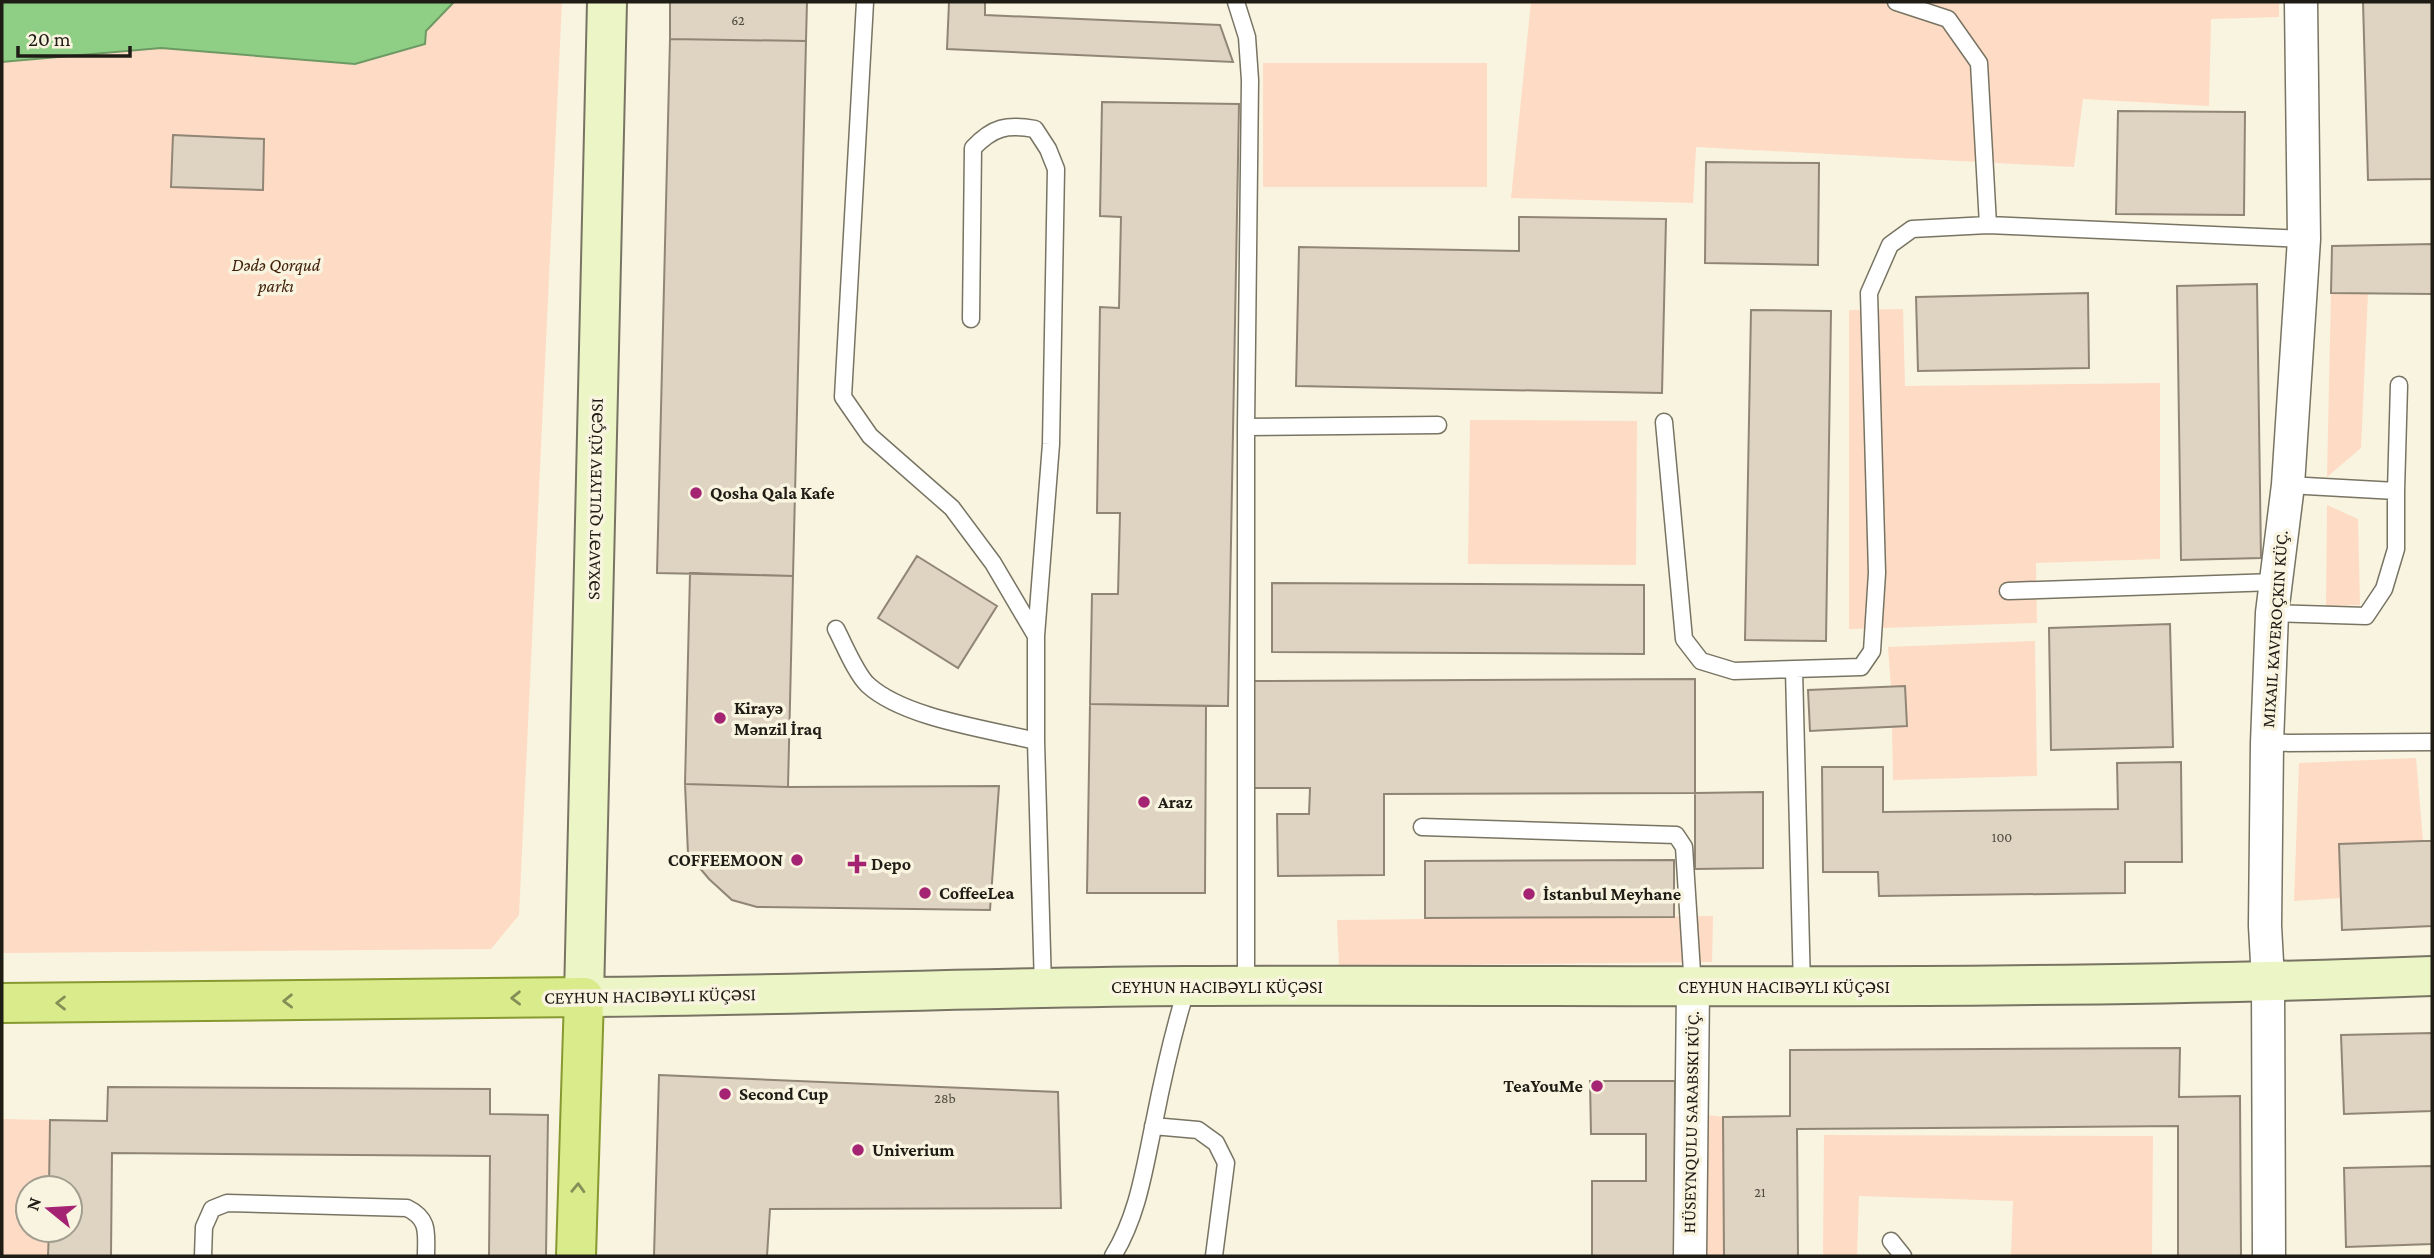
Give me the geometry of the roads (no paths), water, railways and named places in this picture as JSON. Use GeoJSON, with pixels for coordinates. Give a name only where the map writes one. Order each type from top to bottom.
{"type":"FeatureCollection","features":[{"type":"Feature","properties":{"kind":"main road","name":"SƏXAVƏT QULIYEV KÜÇƏSI"},"geometry":{"type":"LineString","coordinates":[[584,997],[607,2]]}},
{"type":"Feature","properties":{"kind":"main road"},"geometry":{"type":"LineString","coordinates":[[2,1003],[584,997],[1043,987],[1802,988],[2432,976]]}},
{"type":"Feature","properties":{"kind":"main road"},"geometry":{"type":"LineString","coordinates":[[576,1256],[584,997]]}},
{"type":"Feature","properties":{"kind":"street","name":"MIXAIL KAVEROÇKIN KÜÇ."},"geometry":{"type":"LineString","coordinates":[[2270,1256],[2268,980],[2265,926],[2267,743],[2272,613],[2288,485],[2304,239],[2301,2]]}},
{"type":"Feature","properties":{"kind":"street","name":"HÜSEYNQULU SARABSKI KÜÇ."},"geometry":{"type":"LineString","coordinates":[[1689,1256],[1693,988]]}},
{"type":"Feature","properties":{"kind":"lane"},"geometry":{"type":"LineString","coordinates":[[864,2],[843,397],[870,436],[952,508],[993,563],[1036,636]]}},
{"type":"Feature","properties":{"kind":"lane"},"geometry":{"type":"LineString","coordinates":[[1237,2],[1247,37],[1250,80],[1246,427],[1246,986]]}},
{"type":"Feature","properties":{"kind":"lane"},"geometry":{"type":"LineString","coordinates":[[1896,2],[1948,19],[1979,63],[1988,225]]}},
{"type":"Feature","properties":{"kind":"lane"},"geometry":{"type":"LineString","coordinates":[[971,319],[973,148],[987,133],[1014,125],[1035,129],[1048,149],[1056,169],[1051,444],[1036,636],[1035,741],[1043,987]]}},
{"type":"Feature","properties":{"kind":"lane"},"geometry":{"type":"LineString","coordinates":[[1664,422],[1684,639],[1701,661],[1734,671],[1861,667],[1872,651],[1877,573],[1869,293],[1890,246],[1912,229],[1988,225],[2304,239]]}},
{"type":"Feature","properties":{"kind":"lane"},"geometry":{"type":"LineString","coordinates":[[2272,613],[2366,617],[2384,589],[2396,549],[2399,386]]}},
{"type":"Feature","properties":{"kind":"lane"},"geometry":{"type":"LineString","coordinates":[[1246,427],[1438,425]]}},
{"type":"Feature","properties":{"kind":"lane"},"geometry":{"type":"LineString","coordinates":[[2288,485],[2396,491]]}},
{"type":"Feature","properties":{"kind":"lane"},"geometry":{"type":"LineString","coordinates":[[2008,591],[2275,582]]}},
{"type":"Feature","properties":{"kind":"lane"},"geometry":{"type":"LineString","coordinates":[[836,629],[866,683],[888,700],[923,713],[1035,741]]}},
{"type":"Feature","properties":{"kind":"lane"},"geometry":{"type":"LineString","coordinates":[[1794,670],[1802,988]]}},
{"type":"Feature","properties":{"kind":"lane"},"geometry":{"type":"LineString","coordinates":[[2267,743],[2432,742]]}},
{"type":"Feature","properties":{"kind":"lane"},"geometry":{"type":"LineString","coordinates":[[1422,827],[1675,835],[1684,847],[1693,988]]}},
{"type":"Feature","properties":{"kind":"lane"},"geometry":{"type":"LineString","coordinates":[[1113,1256],[1126,1235],[1142,1185],[1173,1032],[1187,986]]}},
{"type":"Feature","properties":{"kind":"lane"},"geometry":{"type":"LineString","coordinates":[[1153,1126],[1198,1130],[1216,1143],[1226,1163],[1214,1256]]}},
{"type":"Feature","properties":{"kind":"lane"},"geometry":{"type":"LineString","coordinates":[[203,1256],[204,1227],[212,1209],[226,1203],[407,1208],[419,1213],[426,1229],[426,1256]]}},
{"type":"Feature","properties":{"kind":"lane"},"geometry":{"type":"LineString","coordinates":[[1891,1241],[1903,1256]]}},
{"type":"Feature","properties":{"kind":"place","name":"Qosha Qala Kafe"},"geometry":{"type":"Point","coordinates":[696,493]}},
{"type":"Feature","properties":{"kind":"place","name":"Kirayə Mənzil İraq"},"geometry":{"type":"Point","coordinates":[720,718]}},
{"type":"Feature","properties":{"kind":"place","name":"Araz"},"geometry":{"type":"Point","coordinates":[1144,802]}},
{"type":"Feature","properties":{"kind":"place","name":"COFFEEMOON"},"geometry":{"type":"Point","coordinates":[797,860]}},
{"type":"Feature","properties":{"kind":"place","name":"Depo"},"geometry":{"type":"Point","coordinates":[857,864]}},
{"type":"Feature","properties":{"kind":"place","name":"CoffeeLea"},"geometry":{"type":"Point","coordinates":[925,893]}},
{"type":"Feature","properties":{"kind":"place","name":"İstanbul Meyhane"},"geometry":{"type":"Point","coordinates":[1529,894]}},
{"type":"Feature","properties":{"kind":"place","name":"TeaYouMe"},"geometry":{"type":"Point","coordinates":[1597,1086]}},
{"type":"Feature","properties":{"kind":"place","name":"Second Cup"},"geometry":{"type":"Point","coordinates":[725,1094]}},
{"type":"Feature","properties":{"kind":"place","name":"Univerium"},"geometry":{"type":"Point","coordinates":[858,1150]}},
{"type":"Feature","properties":{"kind":"park label","name":"Dədə Qorqud parkı"},"geometry":{"type":"Point","coordinates":[276,275]}}]}
